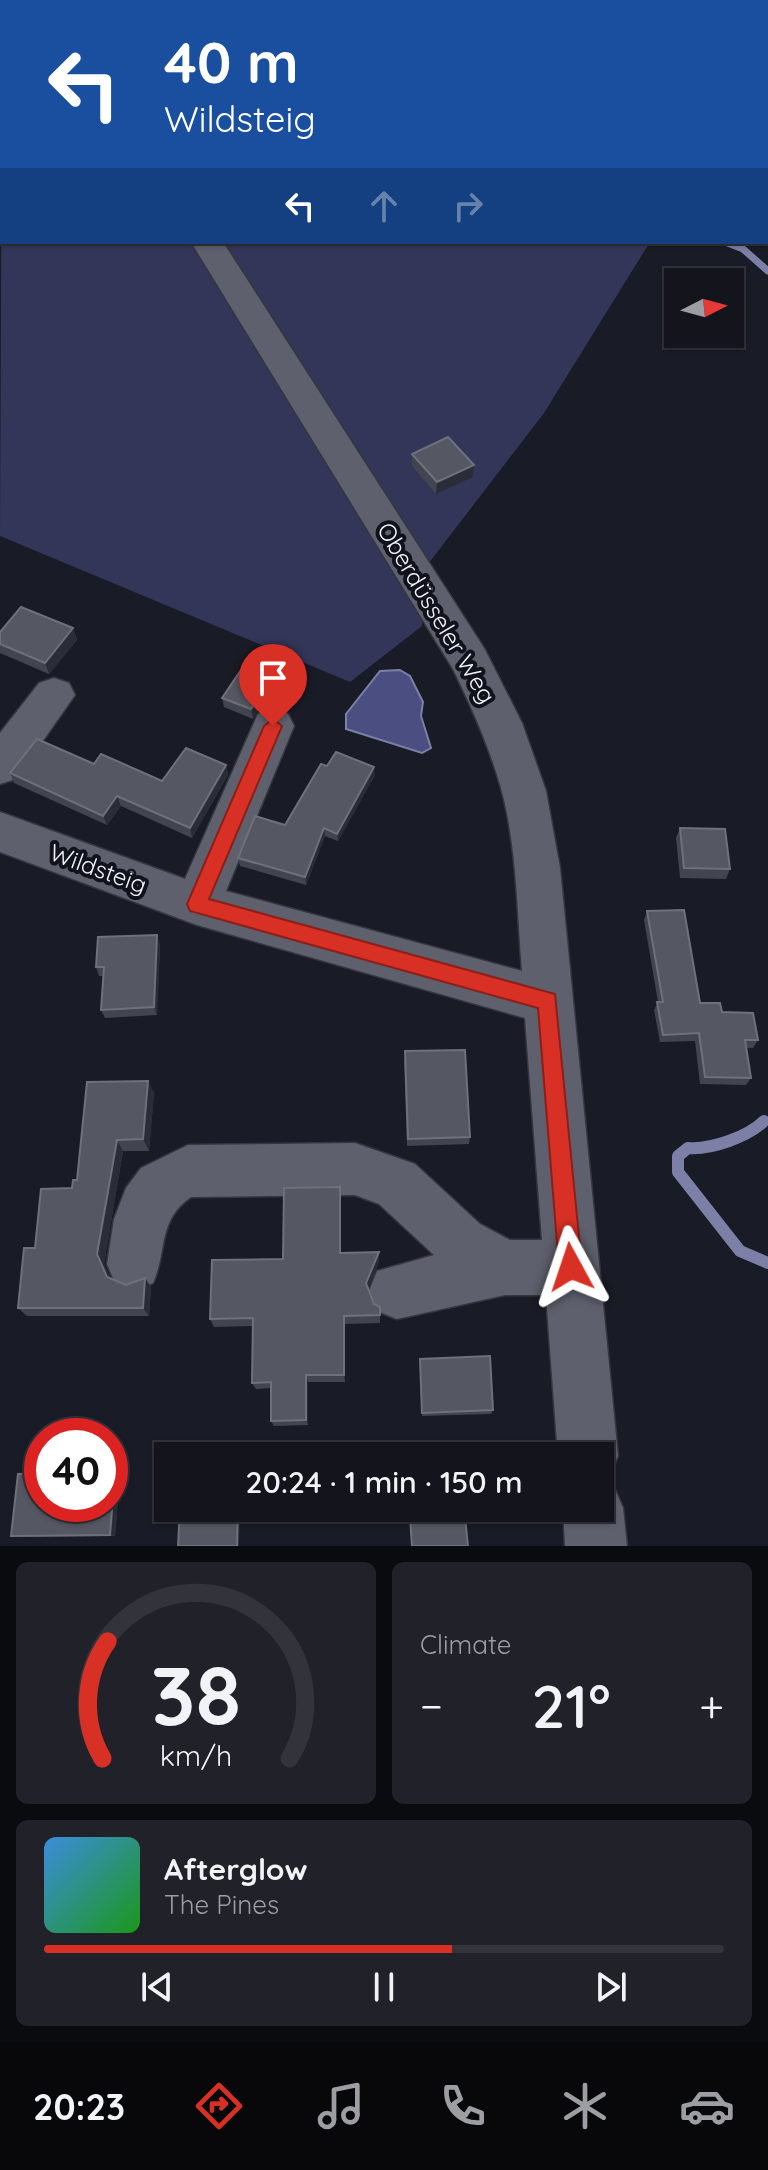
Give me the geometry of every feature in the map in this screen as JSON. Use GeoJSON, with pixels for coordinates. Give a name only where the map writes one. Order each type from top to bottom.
{"type":"FeatureCollection","features":[{"type":"Feature","properties":{"kind":"street","name":"Oberdüsseler Weg"},"geometry":{"type":"LineString","coordinates":[[208,244],[469,660],[501,723],[524,791],[532,837],[548,1001],[587,1442]]}},
{"type":"Feature","properties":{"kind":"street"},"geometry":{"type":"LineString","coordinates":[[0,766],[54,695]]}},
{"type":"Feature","properties":{"kind":"street"},"geometry":{"type":"LineString","coordinates":[[197,904],[273,726]]}},
{"type":"Feature","properties":{"kind":"street","name":"Wildsteig"},"geometry":{"type":"LineString","coordinates":[[0,832],[197,904],[548,1001]]}},
{"type":"Feature","properties":{"kind":"street"},"geometry":{"type":"LineString","coordinates":[[134,1264],[140,1215],[152,1193],[170,1178],[188,1171],[355,1169],[396,1183],[461,1243],[505,1268]]}},
{"type":"Feature","properties":{"kind":"street"},"geometry":{"type":"LineString","coordinates":[[397,1291],[505,1268],[571,1267]]}},
{"type":"Feature","properties":{"kind":"street"},"geometry":{"type":"LineString","coordinates":[[594,1522],[596,1546]]}},
{"type":"Feature","properties":{"kind":"shaded area"},"geometry":{"type":"Polygon","coordinates":[[[1,244],[649,244],[544,413],[425,568],[422,626],[350,682],[0,536],[1,244]]]}},
{"type":"Feature","properties":{"kind":"shaded area"},"geometry":{"type":"Polygon","coordinates":[[[400,670],[410,676],[423,702],[421,716],[431,748],[422,753],[346,729],[346,714],[380,671],[400,670]]]}},
{"type":"Feature","properties":{"kind":"building"},"geometry":{"type":"Polygon","coordinates":[[[448,437],[474,465],[437,482],[412,454],[448,437]]]}},
{"type":"Feature","properties":{"kind":"building"},"geometry":{"type":"Polygon","coordinates":[[[21,607],[73,628],[45,663],[0,644],[0,632],[21,607]]]}},
{"type":"Feature","properties":{"kind":"building"},"geometry":{"type":"Polygon","coordinates":[[[241,670],[283,686],[275,697],[256,702],[251,709],[222,698],[241,670]]]}},
{"type":"Feature","properties":{"kind":"building"},"geometry":{"type":"Polygon","coordinates":[[[37,739],[94,764],[101,754],[162,781],[186,748],[226,765],[190,828],[117,796],[103,816],[10,773],[37,739]]]}},
{"type":"Feature","properties":{"kind":"building"},"geometry":{"type":"Polygon","coordinates":[[[336,752],[374,767],[337,834],[324,828],[305,877],[238,858],[255,816],[285,825],[321,764],[327,766],[336,752]]]}},
{"type":"Feature","properties":{"kind":"building"},"geometry":{"type":"Polygon","coordinates":[[[680,828],[725,829],[730,869],[684,868],[680,828]]]}},
{"type":"Feature","properties":{"kind":"building"},"geometry":{"type":"Polygon","coordinates":[[[684,910],[700,1003],[720,1003],[722,1012],[753,1013],[758,1040],[745,1040],[751,1078],[705,1077],[699,1033],[663,1035],[657,1002],[663,1002],[647,911],[684,910]]]}},
{"type":"Feature","properties":{"kind":"building"},"geometry":{"type":"Polygon","coordinates":[[[157,935],[154,1007],[101,1010],[104,967],[96,967],[98,937],[157,935]]]}},
{"type":"Feature","properties":{"kind":"building"},"geometry":{"type":"Polygon","coordinates":[[[465,1050],[470,1137],[408,1139],[405,1051],[465,1050]]]}},
{"type":"Feature","properties":{"kind":"building"},"geometry":{"type":"Polygon","coordinates":[[[148,1081],[143,1139],[117,1140],[97,1254],[107,1277],[126,1285],[145,1278],[143,1308],[18,1308],[24,1248],[35,1248],[41,1189],[72,1188],[73,1180],[77,1180],[87,1082],[148,1081]]]}},
{"type":"Feature","properties":{"kind":"building"},"geometry":{"type":"Polygon","coordinates":[[[340,1187],[340,1253],[379,1252],[366,1283],[374,1304],[380,1307],[380,1315],[344,1316],[344,1375],[306,1375],[306,1420],[271,1421],[271,1382],[252,1383],[253,1318],[210,1319],[212,1260],[283,1259],[284,1188],[340,1187]]]}},
{"type":"Feature","properties":{"kind":"building"},"geometry":{"type":"Polygon","coordinates":[[[490,1356],[493,1410],[422,1413],[420,1359],[490,1356]]]}},
{"type":"Feature","properties":{"kind":"building"},"geometry":{"type":"Polygon","coordinates":[[[18,1474],[24,1474],[24,1522],[111,1522],[110,1535],[11,1536],[18,1474]]]}},
{"type":"Feature","properties":{"kind":"building"},"geometry":{"type":"Polygon","coordinates":[[[179,1522],[238,1522],[237,1546],[178,1546],[179,1522]]]}},
{"type":"Feature","properties":{"kind":"building"},"geometry":{"type":"Polygon","coordinates":[[[410,1522],[465,1522],[468,1546],[412,1546],[410,1522]]]}},
{"type":"Feature","properties":{"kind":"waterway"},"geometry":{"type":"LineString","coordinates":[[730,244],[743,249],[768,271]]}},
{"type":"Feature","properties":{"kind":"waterway"},"geometry":{"type":"LineString","coordinates":[[764,1121],[728,1141],[688,1148],[678,1156],[678,1172],[740,1251],[768,1263]]}},
{"type":"Feature","properties":{"kind":"route"},"geometry":{"type":"LineString","coordinates":[[273,726],[197,904],[548,1001],[571,1267]]}}]}
